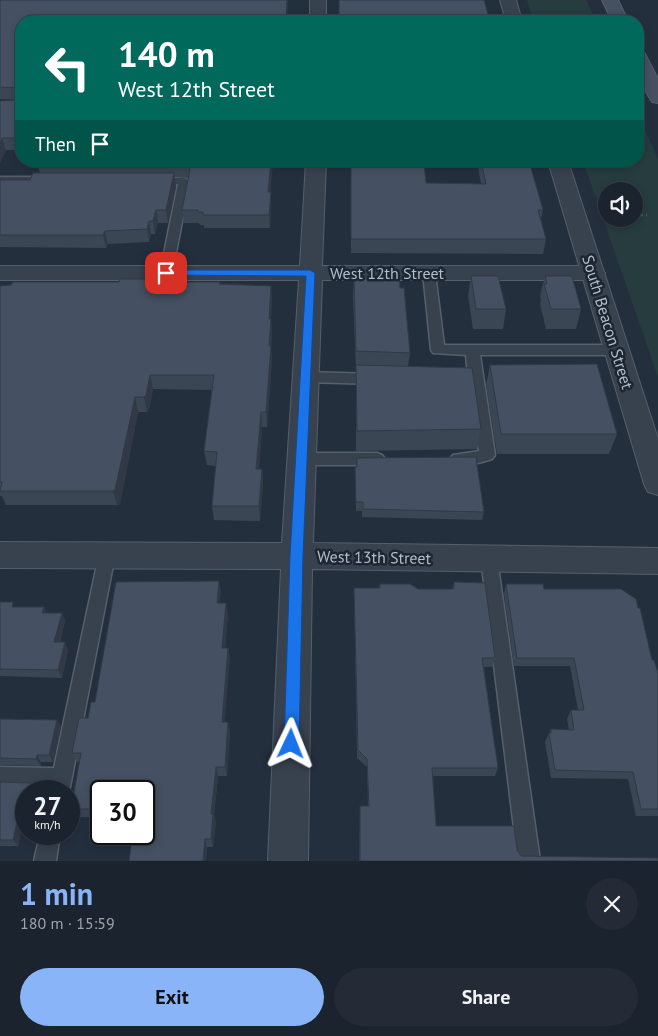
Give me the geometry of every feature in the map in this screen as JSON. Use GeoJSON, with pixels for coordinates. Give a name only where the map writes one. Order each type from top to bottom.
{"type":"FeatureCollection","features":[{"type":"Feature","properties":{"kind":"main road"},"geometry":{"type":"LineString","coordinates":[[610,0],[617,15]]}},
{"type":"Feature","properties":{"kind":"main road"},"geometry":{"type":"LineString","coordinates":[[644,69],[658,98]]}},
{"type":"Feature","properties":{"kind":"street"},"geometry":{"type":"LineString","coordinates":[[318,0],[318,15]]}},
{"type":"Feature","properties":{"kind":"street"},"geometry":{"type":"LineString","coordinates":[[508,0],[512,15]]}},
{"type":"Feature","properties":{"kind":"street"},"geometry":{"type":"LineString","coordinates":[[288,861],[297,556],[316,167]]}},
{"type":"Feature","properties":{"kind":"street","name":"South Beacon Street"},"geometry":{"type":"LineString","coordinates":[[560,167],[658,484]]}},
{"type":"Feature","properties":{"kind":"street","name":"West 12th Street"},"geometry":{"type":"LineString","coordinates":[[0,273],[594,273]]}},
{"type":"Feature","properties":{"kind":"street","name":"West 13th Street"},"geometry":{"type":"LineString","coordinates":[[0,555],[297,556],[658,561]]}},
{"type":"Feature","properties":{"kind":"lane"},"geometry":{"type":"LineString","coordinates":[[0,180],[58,180]]}},
{"type":"Feature","properties":{"kind":"lane"},"geometry":{"type":"LineString","coordinates":[[145,181],[184,181],[166,273]]}},
{"type":"Feature","properties":{"kind":"lane"},"geometry":{"type":"LineString","coordinates":[[430,273],[438,350],[617,350]]}},
{"type":"Feature","properties":{"kind":"lane"},"geometry":{"type":"LineString","coordinates":[[443,459],[472,458],[487,455],[472,350]]}},
{"type":"Feature","properties":{"kind":"lane"},"geometry":{"type":"LineString","coordinates":[[305,377],[393,379]]}},
{"type":"Feature","properties":{"kind":"lane"},"geometry":{"type":"LineString","coordinates":[[440,380],[476,381]]}},
{"type":"Feature","properties":{"kind":"lane"},"geometry":{"type":"LineString","coordinates":[[301,459],[395,459]]}},
{"type":"Feature","properties":{"kind":"lane"},"geometry":{"type":"LineString","coordinates":[[61,780],[107,555]]}},
{"type":"Feature","properties":{"kind":"lane"},"geometry":{"type":"LineString","coordinates":[[490,559],[529,861]]}},
{"type":"Feature","properties":{"kind":"lane"},"geometry":{"type":"LineString","coordinates":[[0,777],[26,780]]}},
{"type":"Feature","properties":{"kind":"lane"},"geometry":{"type":"LineString","coordinates":[[45,861],[48,845]]}},
{"type":"Feature","properties":{"kind":"green space"},"geometry":{"type":"Polygon","coordinates":[[[527,0],[586,0],[593,15],[532,15],[527,0]]]}},
{"type":"Feature","properties":{"kind":"green space"},"geometry":{"type":"Polygon","coordinates":[[[644,128],[658,159],[658,377],[606,227],[643,227],[643,182],[598,182],[598,204],[585,167],[644,167],[644,128]]]}},
{"type":"Feature","properties":{"kind":"building"},"geometry":{"type":"Polygon","coordinates":[[[0,0],[287,0],[286,15],[15,15],[15,88],[0,87],[0,0]]]}},
{"type":"Feature","properties":{"kind":"building"},"geometry":{"type":"Polygon","coordinates":[[[339,0],[484,0],[488,15],[339,15],[339,0]]]}},
{"type":"Feature","properties":{"kind":"building"},"geometry":{"type":"Polygon","coordinates":[[[15,100],[15,138],[2,138],[0,143],[0,101],[15,100]]]}},
{"type":"Feature","properties":{"kind":"building"},"geometry":{"type":"Polygon","coordinates":[[[188,167],[270,167],[268,192],[271,192],[269,215],[203,215],[203,212],[198,212],[198,210],[182,210],[190,169],[188,167]]]}},
{"type":"Feature","properties":{"kind":"building"},"geometry":{"type":"Polygon","coordinates":[[[351,167],[425,167],[426,183],[486,184],[482,167],[531,167],[543,210],[538,210],[546,239],[351,239],[351,167]]]}},
{"type":"Feature","properties":{"kind":"building"},"geometry":{"type":"Polygon","coordinates":[[[33,173],[174,173],[166,210],[156,210],[153,221],[149,221],[147,229],[105,231],[103,235],[0,235],[0,180],[30,180],[33,173]]]}},
{"type":"Feature","properties":{"kind":"building"},"geometry":{"type":"Polygon","coordinates":[[[471,276],[498,276],[506,309],[476,309],[471,276]]]}},
{"type":"Feature","properties":{"kind":"building"},"geometry":{"type":"Polygon","coordinates":[[[545,276],[572,276],[581,309],[551,309],[544,284],[547,284],[545,276]]]}},
{"type":"Feature","properties":{"kind":"building"},"geometry":{"type":"Polygon","coordinates":[[[354,277],[399,277],[400,288],[404,288],[410,353],[356,351],[354,277]]]}},
{"type":"Feature","properties":{"kind":"building"},"geometry":{"type":"Polygon","coordinates":[[[120,279],[160,279],[160,282],[220,282],[219,284],[271,286],[269,346],[271,346],[266,412],[261,412],[256,469],[262,469],[259,506],[212,506],[217,452],[204,451],[214,375],[150,375],[146,395],[144,397],[135,397],[115,490],[0,491],[2,482],[0,482],[0,286],[11,285],[13,282],[119,282],[120,279]]]}},
{"type":"Feature","properties":{"kind":"building"},"geometry":{"type":"Polygon","coordinates":[[[597,364],[617,434],[501,434],[490,365],[597,364]]]}},
{"type":"Feature","properties":{"kind":"building"},"geometry":{"type":"Polygon","coordinates":[[[356,365],[472,368],[481,429],[357,431],[356,365]]]}},
{"type":"Feature","properties":{"kind":"building"},"geometry":{"type":"Polygon","coordinates":[[[476,457],[484,512],[363,509],[363,502],[356,502],[355,467],[357,467],[357,458],[476,457]]]}},
{"type":"Feature","properties":{"kind":"building"},"geometry":{"type":"Polygon","coordinates":[[[219,581],[217,603],[226,603],[222,648],[228,648],[222,722],[228,722],[225,767],[216,767],[211,814],[213,814],[211,839],[205,839],[203,861],[129,861],[131,845],[155,845],[155,780],[90,780],[90,809],[80,809],[80,780],[76,780],[81,753],[72,753],[79,718],[88,718],[91,702],[95,702],[116,582],[219,581]]]}},
{"type":"Feature","properties":{"kind":"building"},"geometry":{"type":"Polygon","coordinates":[[[454,582],[485,583],[495,658],[482,658],[498,768],[432,768],[436,826],[514,826],[517,850],[521,856],[658,858],[658,861],[360,861],[360,806],[369,806],[367,759],[358,750],[354,588],[380,588],[380,584],[410,584],[418,589],[454,589],[454,582]]]}},
{"type":"Feature","properties":{"kind":"building"},"geometry":{"type":"Polygon","coordinates":[[[506,584],[543,584],[544,589],[621,589],[636,599],[638,608],[640,608],[652,660],[654,660],[658,673],[658,809],[641,809],[633,772],[555,770],[549,733],[551,733],[551,729],[574,730],[571,710],[584,710],[574,658],[517,658],[506,584]]]}},
{"type":"Feature","properties":{"kind":"building"},"geometry":{"type":"Polygon","coordinates":[[[0,602],[13,602],[12,607],[44,607],[42,613],[62,613],[54,642],[65,642],[58,670],[0,669],[0,602]]]}},
{"type":"Feature","properties":{"kind":"building"},"geometry":{"type":"Polygon","coordinates":[[[0,719],[57,720],[49,755],[37,755],[36,759],[0,758],[0,719]]]}},
{"type":"Feature","properties":{"kind":"building"},"geometry":{"type":"Polygon","coordinates":[[[0,782],[15,782],[15,831],[13,840],[0,840],[0,782]]]}},
{"type":"Feature","properties":{"kind":"route"},"geometry":{"type":"LineString","coordinates":[[166,273],[310,273],[297,556],[291,744]]}}]}
